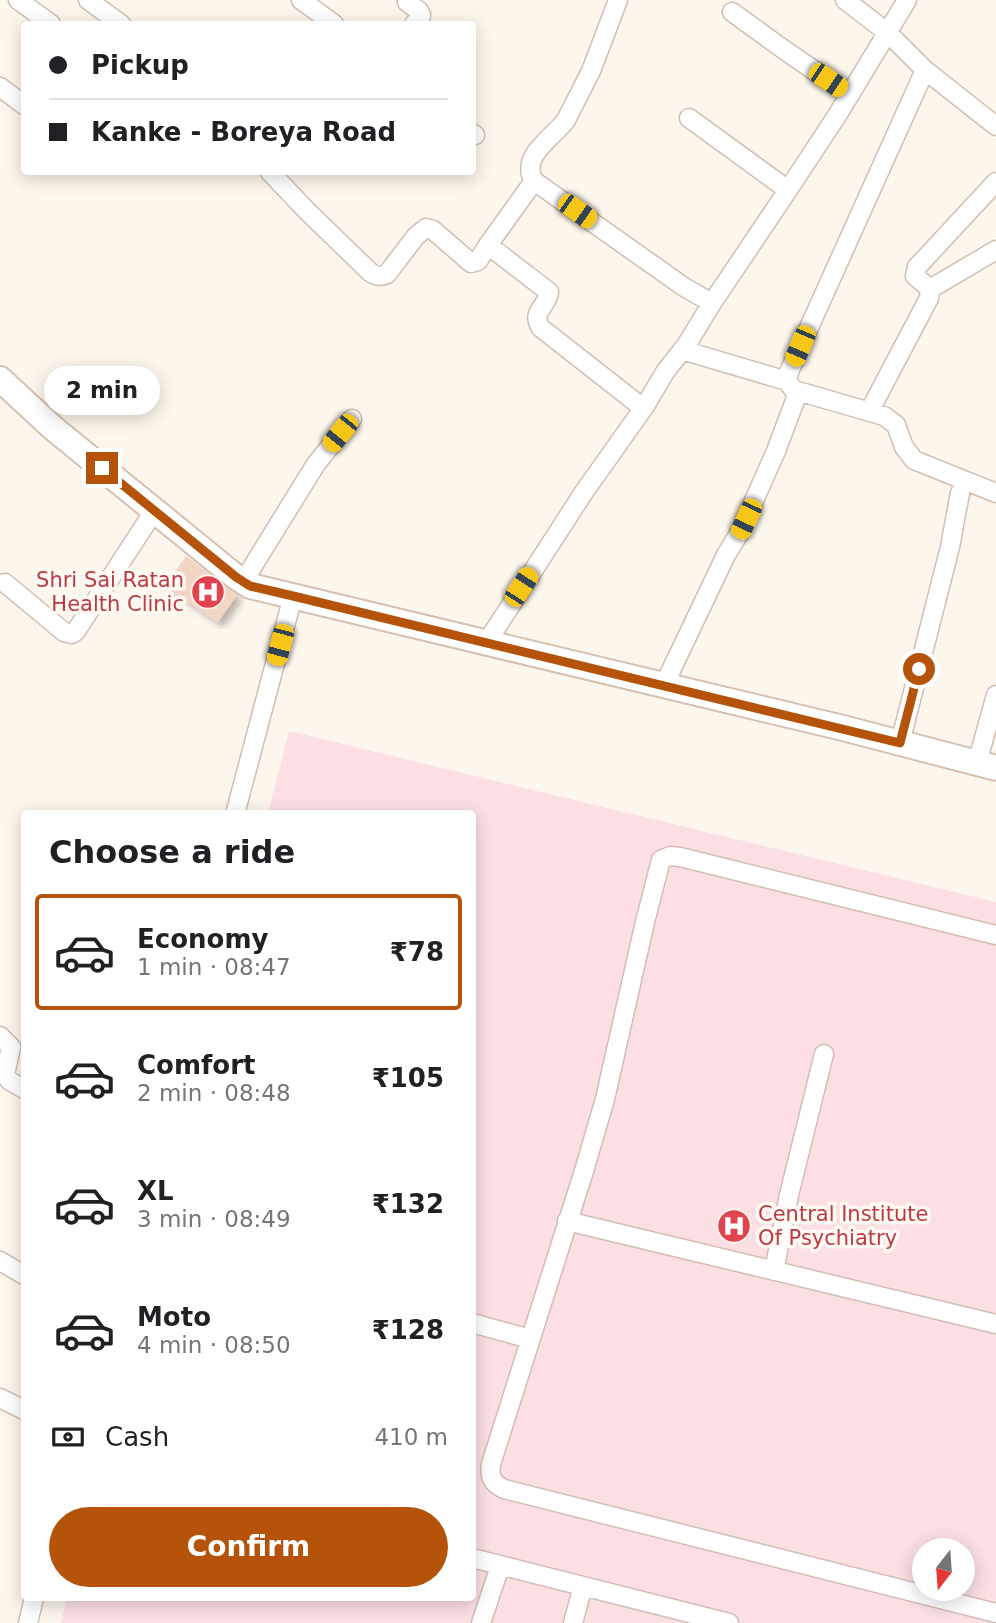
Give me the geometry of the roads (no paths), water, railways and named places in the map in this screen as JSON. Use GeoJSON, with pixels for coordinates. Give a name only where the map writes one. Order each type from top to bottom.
{"type":"FeatureCollection","features":[{"type":"Feature","properties":{"kind":"street"},"geometry":{"type":"LineString","coordinates":[[18,0],[47,21]]}},
{"type":"Feature","properties":{"kind":"street"},"geometry":{"type":"LineString","coordinates":[[88,0],[117,21]]}},
{"type":"Feature","properties":{"kind":"street"},"geometry":{"type":"LineString","coordinates":[[301,0],[330,21]]}},
{"type":"Feature","properties":{"kind":"street"},"geometry":{"type":"LineString","coordinates":[[407,0],[419,11],[421,15],[418,21]]}},
{"type":"Feature","properties":{"kind":"street"},"geometry":{"type":"LineString","coordinates":[[618,0],[591,71],[566,120],[532,159],[530,174],[534,181],[684,287],[712,303]]}},
{"type":"Feature","properties":{"kind":"street"},"geometry":{"type":"LineString","coordinates":[[845,0],[888,33],[925,70],[996,126]]}},
{"type":"Feature","properties":{"kind":"street"},"geometry":{"type":"LineString","coordinates":[[487,642],[584,492],[788,190],[850,95],[907,0]]}},
{"type":"Feature","properties":{"kind":"street"},"geometry":{"type":"LineString","coordinates":[[732,12],[850,95]]}},
{"type":"Feature","properties":{"kind":"street"},"geometry":{"type":"LineString","coordinates":[[664,685],[752,505],[796,398],[789,372],[925,70]]}},
{"type":"Feature","properties":{"kind":"street"},"geometry":{"type":"LineString","coordinates":[[0,87],[21,103]]}},
{"type":"Feature","properties":{"kind":"street"},"geometry":{"type":"LineString","coordinates":[[689,118],[788,190]]}},
{"type":"Feature","properties":{"kind":"street"},"geometry":{"type":"LineString","coordinates":[[273,175],[370,272],[381,277],[387,274],[416,236],[426,228],[433,230],[471,263],[475,263],[534,181]]}},
{"type":"Feature","properties":{"kind":"street"},"geometry":{"type":"LineString","coordinates":[[930,289],[915,276],[917,267],[996,182]]}},
{"type":"Feature","properties":{"kind":"street"},"geometry":{"type":"LineString","coordinates":[[488,245],[549,292],[549,297],[537,317],[541,328],[643,408]]}},
{"type":"Feature","properties":{"kind":"street"},"geometry":{"type":"LineString","coordinates":[[869,412],[927,304],[930,289],[996,250]]}},
{"type":"Feature","properties":{"kind":"street"},"geometry":{"type":"LineString","coordinates":[[682,350],[884,416],[896,425],[904,447],[914,460],[996,493]]}},
{"type":"Feature","properties":{"kind":"street"},"geometry":{"type":"LineString","coordinates":[[0,379],[53,428],[250,586],[987,766],[996,695]]}},
{"type":"Feature","properties":{"kind":"street"},"geometry":{"type":"LineString","coordinates":[[243,582],[316,464],[352,419]]}},
{"type":"Feature","properties":{"kind":"street"},"geometry":{"type":"LineString","coordinates":[[900,743],[950,547],[960,493]]}},
{"type":"Feature","properties":{"kind":"street"},"geometry":{"type":"LineString","coordinates":[[5,583],[64,632],[72,634],[154,511]]}},
{"type":"Feature","properties":{"kind":"street"},"geometry":{"type":"LineString","coordinates":[[236,810],[293,596]]}},
{"type":"Feature","properties":{"kind":"street"},"geometry":{"type":"LineString","coordinates":[[996,936],[680,857],[670,856],[661,860],[605,1099],[489,1473],[496,1486],[504,1489],[996,1613]]}},
{"type":"Feature","properties":{"kind":"street"},"geometry":{"type":"LineString","coordinates":[[0,1036],[11,1046],[5,1075],[21,1087]]}},
{"type":"Feature","properties":{"kind":"street"},"geometry":{"type":"LineString","coordinates":[[774,1271],[789,1195],[824,1054]]}},
{"type":"Feature","properties":{"kind":"street"},"geometry":{"type":"LineString","coordinates":[[567,1221],[996,1324]]}},
{"type":"Feature","properties":{"kind":"street"},"geometry":{"type":"LineString","coordinates":[[0,1261],[21,1273]]}},
{"type":"Feature","properties":{"kind":"street"},"geometry":{"type":"LineString","coordinates":[[476,1324],[530,1339]]}},
{"type":"Feature","properties":{"kind":"street"},"geometry":{"type":"LineString","coordinates":[[0,1398],[21,1408]]}},
{"type":"Feature","properties":{"kind":"street"},"geometry":{"type":"LineString","coordinates":[[476,1559],[729,1623]]}},
{"type":"Feature","properties":{"kind":"street"},"geometry":{"type":"LineString","coordinates":[[481,1623],[500,1566]]}},
{"type":"Feature","properties":{"kind":"street"},"geometry":{"type":"LineString","coordinates":[[573,1623],[583,1586]]}},
{"type":"Feature","properties":{"kind":"street"},"geometry":{"type":"LineString","coordinates":[[28,1623],[33,1601]]}},
{"type":"Feature","properties":{"kind":"place","name":"Shri Sai Ratan Health Clinic"},"geometry":{"type":"Point","coordinates":[208,592]}},
{"type":"Feature","properties":{"kind":"place","name":"Central Institute Of Psychiatry"},"geometry":{"type":"Point","coordinates":[734,1226]}}]}
